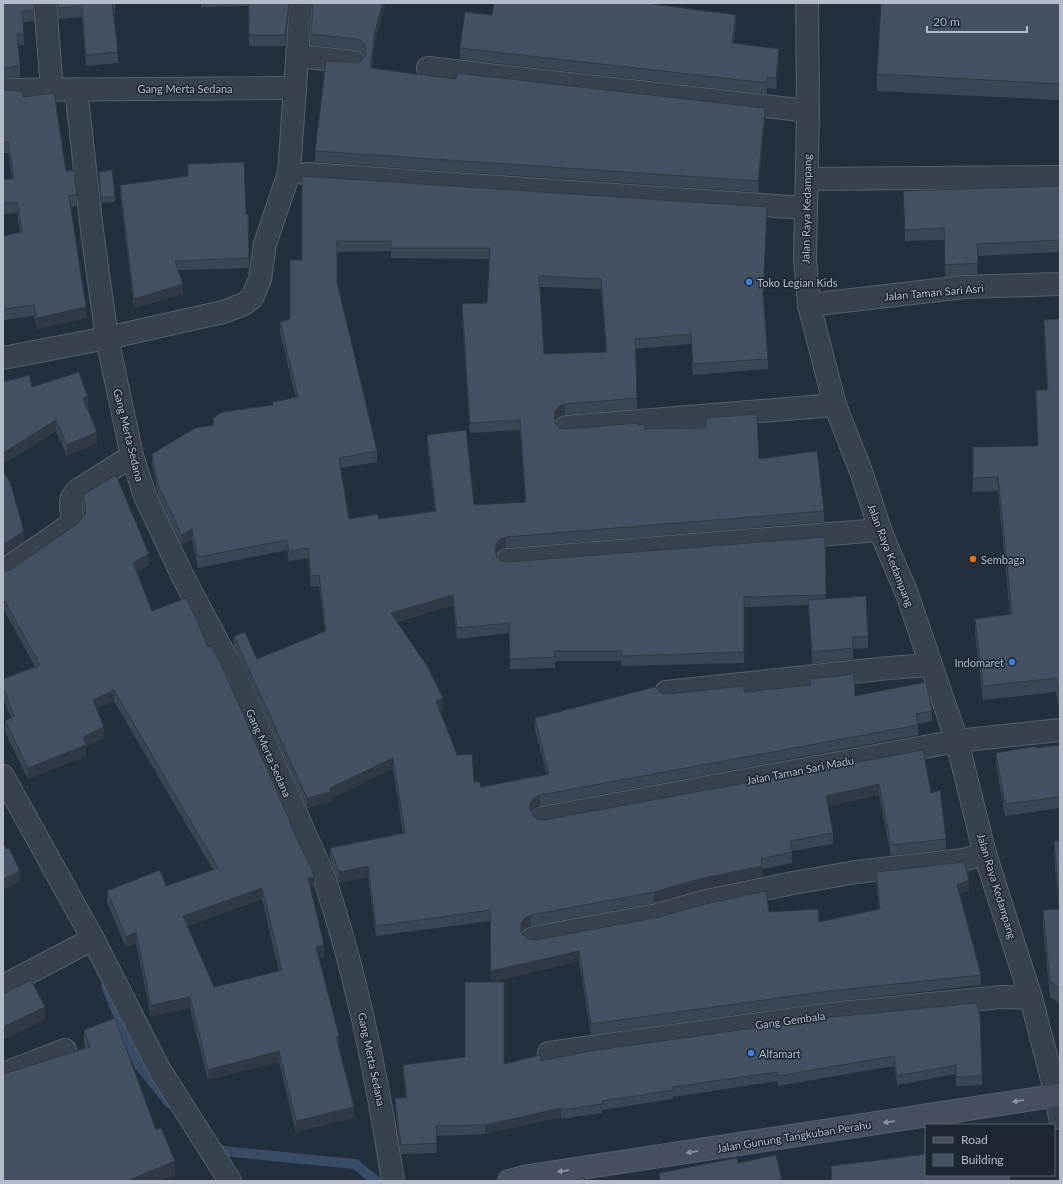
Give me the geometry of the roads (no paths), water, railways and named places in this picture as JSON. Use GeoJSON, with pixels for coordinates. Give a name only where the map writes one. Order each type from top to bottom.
{"type":"FeatureCollection","features":[{"type":"Feature","properties":{"kind":"main road","name":"Jalan Gunung Tangkuban Perahu"},"geometry":{"type":"LineString","coordinates":[[509,1181],[529,1176],[1058,1095]]}},
{"type":"Feature","properties":{"kind":"street"},"geometry":{"type":"LineString","coordinates":[[45,3],[52,89]]}},
{"type":"Feature","properties":{"kind":"street"},"geometry":{"type":"LineString","coordinates":[[3,358],[107,338],[223,312],[244,304],[252,298],[260,279],[265,244],[289,173],[301,3]]}},
{"type":"Feature","properties":{"kind":"street","name":"Jalan Raya Kedampang"},"geometry":{"type":"LineString","coordinates":[[807,3],[808,111],[804,260],[809,305],[835,405],[862,474],[880,530],[907,594],[957,741],[985,854],[1031,998],[1058,1095]]}},
{"type":"Feature","properties":{"kind":"street"},"geometry":{"type":"LineString","coordinates":[[297,56],[354,62]]}},
{"type":"Feature","properties":{"kind":"street"},"geometry":{"type":"LineString","coordinates":[[428,68],[808,111]]}},
{"type":"Feature","properties":{"kind":"street","name":"Gang Merta Sedana"},"geometry":{"type":"LineString","coordinates":[[3,90],[295,88]]}},
{"type":"Feature","properties":{"kind":"street","name":"Gang Merta Sedana"},"geometry":{"type":"LineString","coordinates":[[76,89],[92,231],[107,338],[132,456],[145,496],[183,577],[232,669],[324,878],[336,913],[360,1003],[381,1100],[394,1181]]}},
{"type":"Feature","properties":{"kind":"street"},"geometry":{"type":"LineString","coordinates":[[306,174],[806,208]]}},
{"type":"Feature","properties":{"kind":"street"},"geometry":{"type":"LineString","coordinates":[[807,179],[1060,178]]}},
{"type":"Feature","properties":{"kind":"street","name":"Jalan Taman Sari Asri"},"geometry":{"type":"LineString","coordinates":[[809,305],[964,287],[1060,284]]}},
{"type":"Feature","properties":{"kind":"street"},"geometry":{"type":"LineString","coordinates":[[566,427],[835,405]]}},
{"type":"Feature","properties":{"kind":"street"},"geometry":{"type":"LineString","coordinates":[[3,571],[70,525],[73,519],[70,503],[72,496],[78,490],[132,456]]}},
{"type":"Feature","properties":{"kind":"street"},"geometry":{"type":"LineString","coordinates":[[507,560],[880,530]]}},
{"type":"Feature","properties":{"kind":"street"},"geometry":{"type":"LineString","coordinates":[[666,692],[930,665]]}},
{"type":"Feature","properties":{"kind":"street","name":"Jalan Taman Sari Madu"},"geometry":{"type":"LineString","coordinates":[[542,818],[957,741],[1060,730]]}},
{"type":"Feature","properties":{"kind":"street"},"geometry":{"type":"LineString","coordinates":[[3,776],[93,939],[159,1069],[230,1181]]}},
{"type":"Feature","properties":{"kind":"street"},"geometry":{"type":"LineString","coordinates":[[534,938],[657,915],[702,902],[793,883],[856,872],[963,860],[985,854]]}},
{"type":"Feature","properties":{"kind":"street"},"geometry":{"type":"LineString","coordinates":[[3,984],[93,939]]}},
{"type":"Feature","properties":{"kind":"street","name":"Gang Gembala"},"geometry":{"type":"LineString","coordinates":[[549,1053],[839,1013],[993,998],[1031,998]]}},
{"type":"Feature","properties":{"kind":"street"},"geometry":{"type":"LineString","coordinates":[[3,1074],[65,1050]]}},
{"type":"Feature","properties":{"kind":"street"},"geometry":{"type":"LineString","coordinates":[[1058,1095],[1060,1118]]}},
{"type":"Feature","properties":{"kind":"waterway"},"geometry":{"type":"LineString","coordinates":[[106,986],[139,1065],[169,1103]]}},
{"type":"Feature","properties":{"kind":"waterway"},"geometry":{"type":"LineString","coordinates":[[213,1145],[222,1151],[355,1164],[376,1181]]}},
{"type":"Feature","properties":{"kind":"place","name":"Toko Legian Kids"},"geometry":{"type":"Point","coordinates":[749,282]}},
{"type":"Feature","properties":{"kind":"place","name":"Sembaga"},"geometry":{"type":"Point","coordinates":[973,559]}},
{"type":"Feature","properties":{"kind":"place","name":"Indomaret"},"geometry":{"type":"Point","coordinates":[1012,662]}},
{"type":"Feature","properties":{"kind":"place","name":"Alfamart"},"geometry":{"type":"Point","coordinates":[751,1053]}}]}
